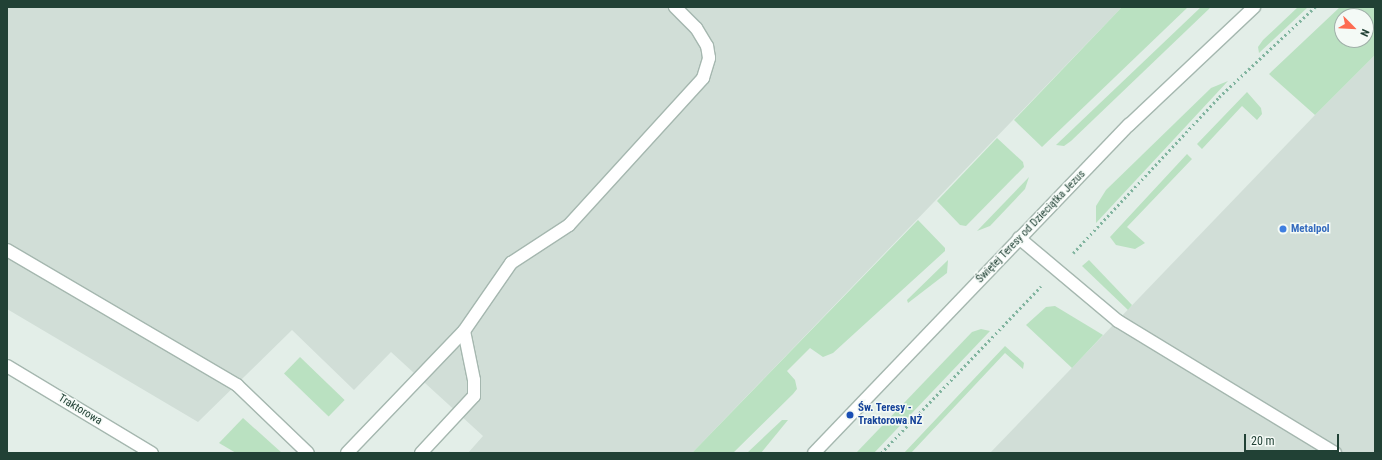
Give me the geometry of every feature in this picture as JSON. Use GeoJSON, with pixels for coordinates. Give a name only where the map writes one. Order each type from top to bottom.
{"type":"FeatureCollection","features":[{"type":"Feature","properties":{"kind":"street"},"geometry":{"type":"LineString","coordinates":[[347,453],[464,331],[511,263],[569,225],[703,78],[709,58],[707,46],[696,28],[675,7]]}},
{"type":"Feature","properties":{"kind":"street","name":"Świętej Teresy od Dzieciątka Jezus"},"geometry":{"type":"LineString","coordinates":[[814,453],[1129,125],[1254,7]]}},
{"type":"Feature","properties":{"kind":"street"},"geometry":{"type":"LineString","coordinates":[[1019,238],[1118,321],[1334,453]]}},
{"type":"Feature","properties":{"kind":"street"},"geometry":{"type":"LineString","coordinates":[[7,250],[237,385],[308,453]]}},
{"type":"Feature","properties":{"kind":"street"},"geometry":{"type":"LineString","coordinates":[[421,453],[474,396],[474,380],[464,331]]}},
{"type":"Feature","properties":{"kind":"street","name":"Traktorowa"},"geometry":{"type":"LineString","coordinates":[[7,366],[152,453]]}},
{"type":"Feature","properties":{"kind":"path"},"geometry":{"type":"LineString","coordinates":[[881,453],[1219,97],[1315,7]]}},
{"type":"Feature","properties":{"kind":"shaded area"},"geometry":{"type":"Polygon","coordinates":[[[7,7],[1122,7],[692,453],[468,453],[483,436],[391,352],[354,390],[292,330],[198,422],[7,309],[7,7]]]}},
{"type":"Feature","properties":{"kind":"shaded area","name":"Metalpol"},"geometry":{"type":"Polygon","coordinates":[[[1375,55],[1375,453],[990,453],[1315,115],[1375,55]]]}},
{"type":"Feature","properties":{"kind":"green space"},"geometry":{"type":"Polygon","coordinates":[[[1122,7],[1188,7],[1042,147],[1014,120],[1122,7]]]}},
{"type":"Feature","properties":{"kind":"green space"},"geometry":{"type":"Polygon","coordinates":[[[1201,7],[1211,7],[1071,141],[1064,146],[1056,145],[1201,7]]]}},
{"type":"Feature","properties":{"kind":"green space"},"geometry":{"type":"Polygon","coordinates":[[[1298,7],[1308,7],[1259,53],[1258,47],[1263,40],[1298,7]]]}},
{"type":"Feature","properties":{"kind":"green space"},"geometry":{"type":"Polygon","coordinates":[[[1375,7],[1375,55],[1315,115],[1269,74],[1334,13],[1334,48],[1374,48],[1374,8],[1339,8],[1375,7]]]}},
{"type":"Feature","properties":{"kind":"green space"},"geometry":{"type":"Polygon","coordinates":[[[1228,81],[1096,223],[1096,206],[1106,190],[1211,88],[1228,81]]]}},
{"type":"Feature","properties":{"kind":"green space"},"geometry":{"type":"Polygon","coordinates":[[[1247,92],[1261,108],[1262,114],[1257,120],[1242,106],[1202,149],[1197,144],[1247,92]]]}},
{"type":"Feature","properties":{"kind":"green space"},"geometry":{"type":"Polygon","coordinates":[[[997,138],[1023,162],[1024,167],[966,226],[960,225],[937,201],[997,138]]]}},
{"type":"Feature","properties":{"kind":"green space"},"geometry":{"type":"Polygon","coordinates":[[[1187,154],[1192,159],[1127,227],[1145,243],[1135,249],[1116,245],[1110,237],[1187,154]]]}},
{"type":"Feature","properties":{"kind":"green space"},"geometry":{"type":"Polygon","coordinates":[[[1029,177],[1025,189],[990,226],[977,231],[1029,177]]]}},
{"type":"Feature","properties":{"kind":"green space"},"geometry":{"type":"Polygon","coordinates":[[[918,220],[945,248],[945,251],[833,353],[823,357],[810,348],[787,371],[795,380],[797,389],[733,453],[692,453],[918,220]]]}},
{"type":"Feature","properties":{"kind":"green space"},"geometry":{"type":"Polygon","coordinates":[[[948,260],[947,273],[908,303],[907,300],[948,260]]]}},
{"type":"Feature","properties":{"kind":"green space"},"geometry":{"type":"Polygon","coordinates":[[[1089,260],[1132,305],[1128,310],[1082,266],[1089,260]]]}},
{"type":"Feature","properties":{"kind":"green space"},"geometry":{"type":"Polygon","coordinates":[[[1055,306],[1103,335],[1072,368],[1026,325],[1046,307],[1055,306]]]}},
{"type":"Feature","properties":{"kind":"green space"},"geometry":{"type":"Polygon","coordinates":[[[981,329],[990,331],[874,453],[856,453],[972,332],[981,329]]]}},
{"type":"Feature","properties":{"kind":"green space"},"geometry":{"type":"Polygon","coordinates":[[[1005,346],[1024,363],[1023,369],[1005,353],[911,453],[904,453],[1005,346]]]}},
{"type":"Feature","properties":{"kind":"green space"},"geometry":{"type":"Polygon","coordinates":[[[300,357],[345,400],[329,417],[284,374],[300,357]]]}},
{"type":"Feature","properties":{"kind":"green space"},"geometry":{"type":"Polygon","coordinates":[[[243,418],[282,453],[236,453],[219,443],[243,418]]]}},
{"type":"Feature","properties":{"kind":"green space"},"geometry":{"type":"Polygon","coordinates":[[[782,420],[788,420],[761,453],[747,453],[782,420]]]}},
{"type":"Feature","properties":{"kind":"place","name":"Metalpol"},"geometry":{"type":"Point","coordinates":[1283,229]}},
{"type":"Feature","properties":{"kind":"place","name":"Św. Teresy - Traktorowa NŻ"},"geometry":{"type":"Point","coordinates":[850,415]}}]}
